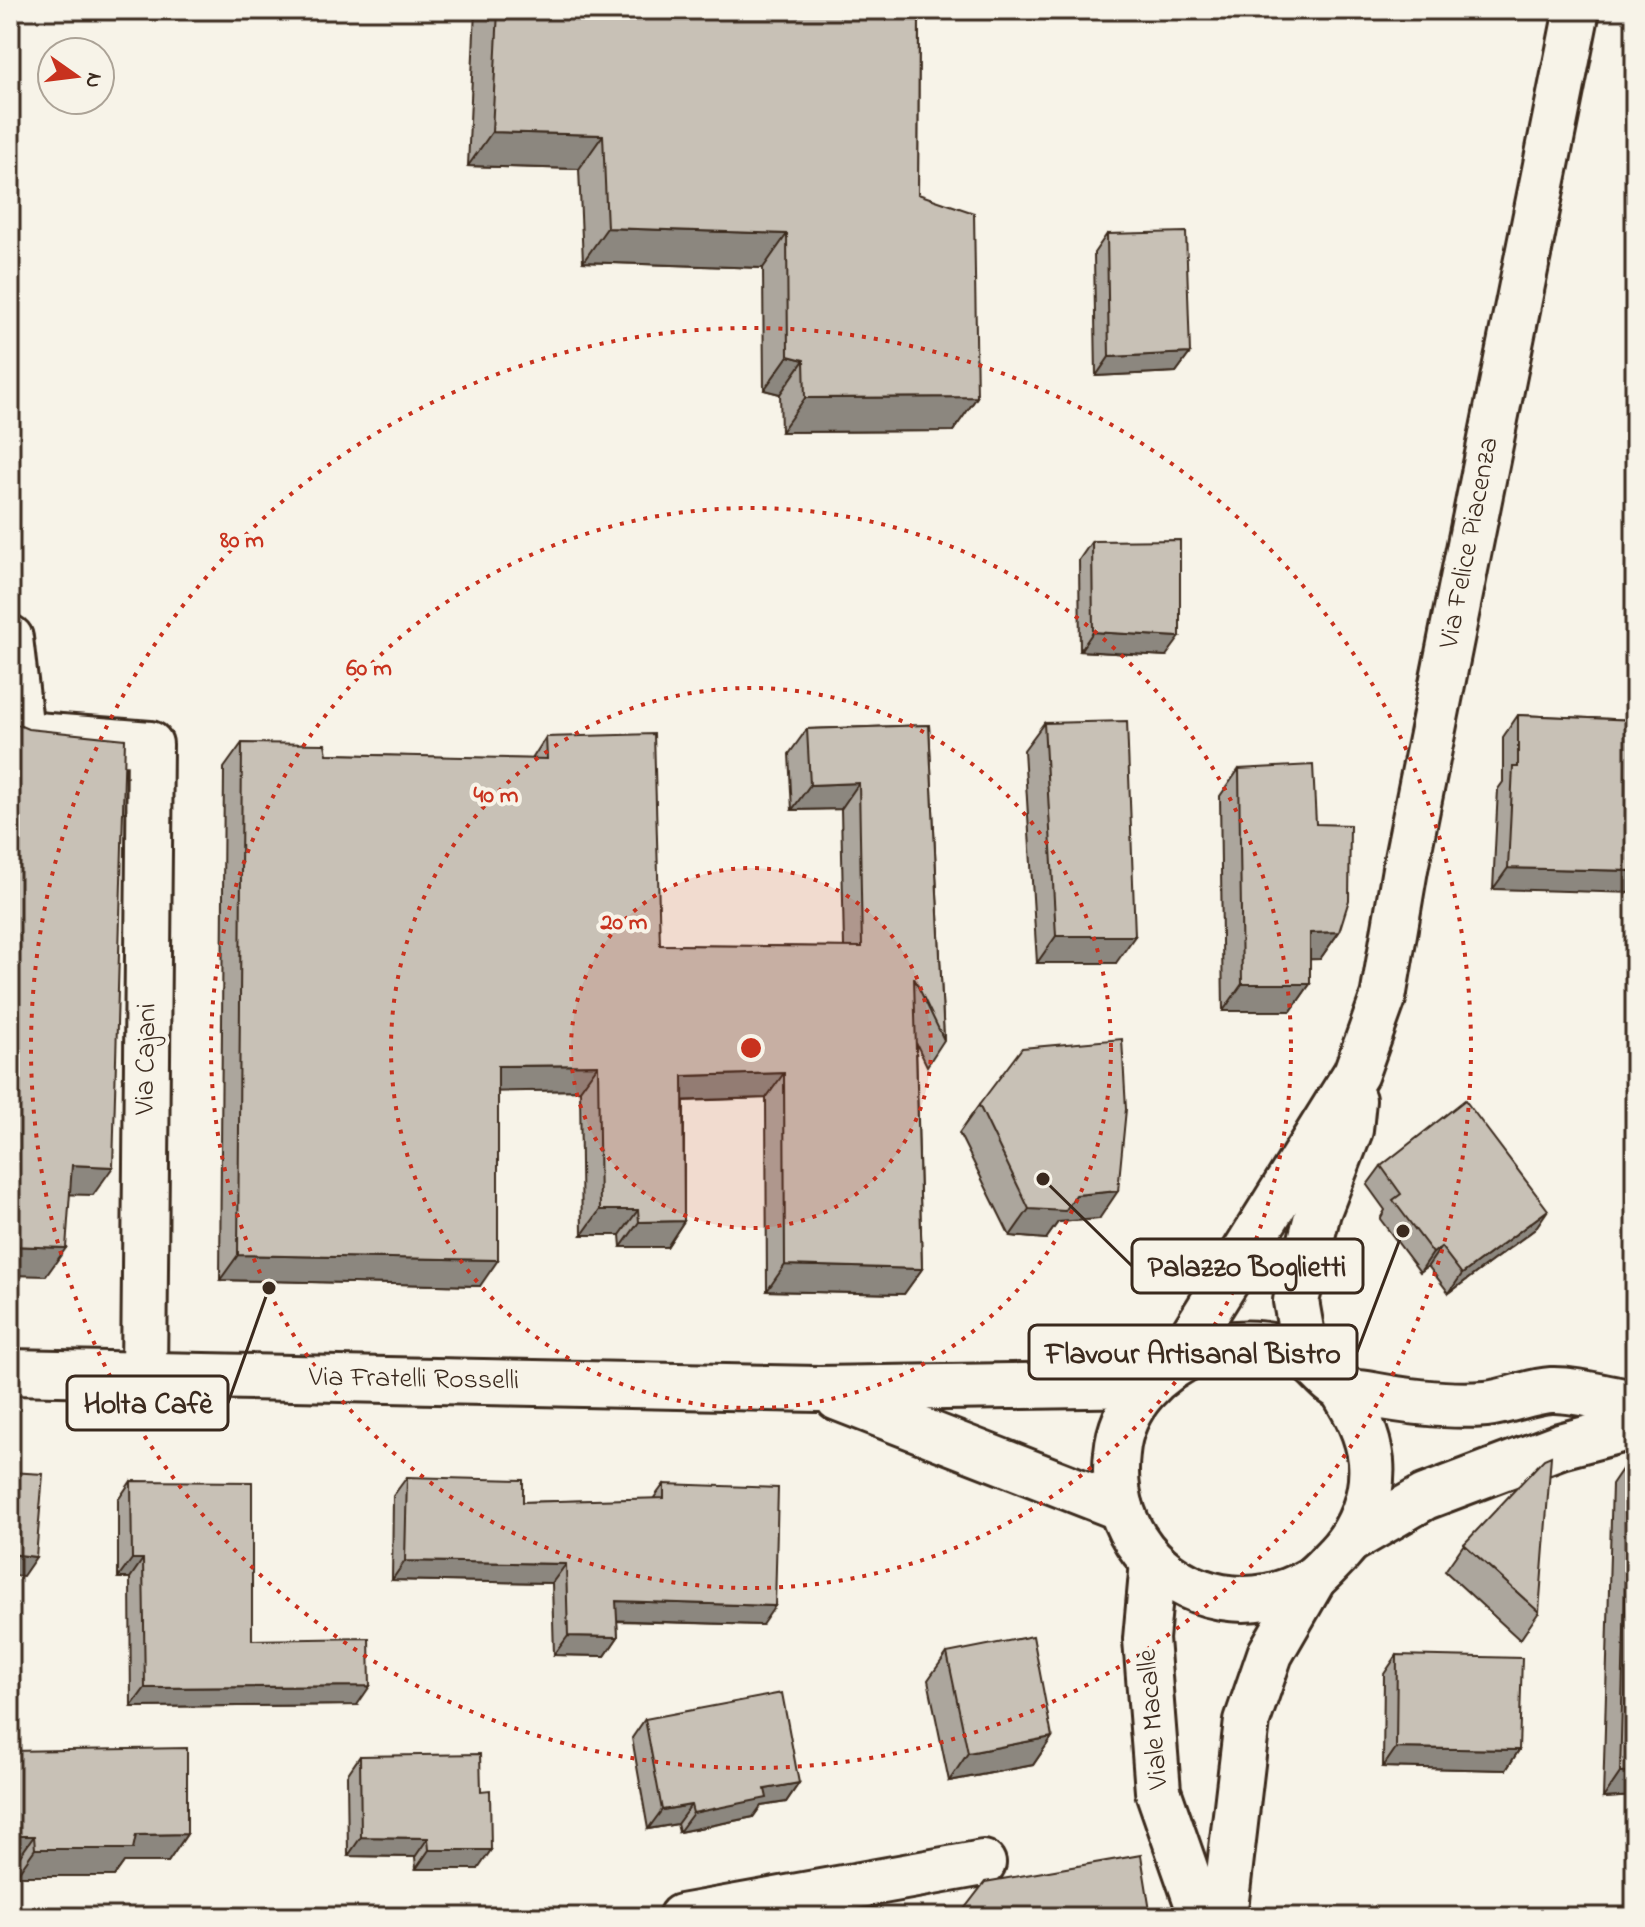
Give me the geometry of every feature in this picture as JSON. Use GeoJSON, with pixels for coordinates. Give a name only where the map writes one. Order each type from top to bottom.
{"type":"FeatureCollection","features":[{"type":"Feature","properties":{"kind":"street","name":"Via Felice Piacenza"},"geometry":{"type":"LineString","coordinates":[[1162,1373],[1356,1073],[1383,998],[1408,853],[1577,10]]}},
{"type":"Feature","properties":{"kind":"street"},"geometry":{"type":"LineString","coordinates":[[10,638],[16,733]]}},
{"type":"Feature","properties":{"kind":"street","name":"Via Cajani"},"geometry":{"type":"LineString","coordinates":[[16,733],[150,744],[144,1374]]}},
{"type":"Feature","properties":{"kind":"street","name":"Via Felice Piacenza"},"geometry":{"type":"LineString","coordinates":[[1306,1358],[1296,1301],[1318,1212],[1350,1130],[1356,1073]]}},
{"type":"Feature","properties":{"kind":"street"},"geometry":{"type":"LineString","coordinates":[[1314,1578],[1288,1591],[1259,1599],[1230,1599],[1202,1593],[1175,1581],[1153,1562],[1133,1538],[1121,1508],[1115,1476],[1118,1442],[1130,1411],[1162,1373],[1217,1345],[1263,1344],[1306,1358],[1342,1389],[1362,1424],[1371,1463],[1367,1503],[1351,1540]]}},
{"type":"Feature","properties":{"kind":"street","name":"Via Fratelli Rosselli"},"geometry":{"type":"LineString","coordinates":[[10,1372],[818,1389],[1162,1373]]}},
{"type":"Feature","properties":{"kind":"street","name":"Via Fratelli Rosselli"},"geometry":{"type":"LineString","coordinates":[[818,1389],[1121,1508]]}},
{"type":"Feature","properties":{"kind":"street"},"geometry":{"type":"LineString","coordinates":[[1342,1389],[1417,1403],[1488,1404],[1552,1390],[1635,1403]]}},
{"type":"Feature","properties":{"kind":"street"},"geometry":{"type":"LineString","coordinates":[[1224,1917],[1247,1721],[1270,1654],[1314,1578],[1351,1540],[1425,1497],[1560,1446],[1635,1426]]}},
{"type":"Feature","properties":{"kind":"street","name":"Viale Macallè"},"geometry":{"type":"LineString","coordinates":[[1153,1562],[1146,1639],[1158,1791],[1202,1917]]}},
{"type":"Feature","properties":{"kind":"street"},"geometry":{"type":"LineString","coordinates":[[681,1917],[983,1863]]}},
{"type":"Feature","properties":{"kind":"building"},"geometry":{"type":"Polygon","coordinates":[[[498,10],[919,10],[918,194],[974,213],[977,397],[805,398],[804,360],[788,356],[787,234],[607,228],[603,135],[492,132],[498,10]]]}},
{"type":"Feature","properties":{"kind":"building"},"geometry":{"type":"Polygon","coordinates":[[[1186,232],[1190,353],[1109,357],[1107,234],[1186,232]]]}},
{"type":"Feature","properties":{"kind":"building"},"geometry":{"type":"Polygon","coordinates":[[[1180,540],[1180,637],[1093,632],[1092,541],[1180,540]]]}},
{"type":"Feature","properties":{"kind":"building"},"geometry":{"type":"Polygon","coordinates":[[[1518,715],[1635,720],[1635,871],[1508,868],[1513,767],[1518,767],[1518,715]]]}},
{"type":"Feature","properties":{"kind":"building"},"geometry":{"type":"Polygon","coordinates":[[[1127,721],[1135,936],[1056,936],[1044,723],[1127,721]]]}},
{"type":"Feature","properties":{"kind":"building"},"geometry":{"type":"Polygon","coordinates":[[[10,723],[28,729],[125,739],[113,1167],[72,1165],[66,1248],[10,1246],[10,723]]]}},
{"type":"Feature","properties":{"kind":"building"},"geometry":{"type":"Polygon","coordinates":[[[929,725],[944,1040],[914,978],[922,1269],[785,1265],[784,1073],[683,1076],[684,1221],[639,1222],[638,1210],[600,1210],[598,1065],[498,1066],[498,1260],[238,1255],[242,743],[325,744],[327,754],[547,759],[546,737],[654,734],[660,945],[862,947],[859,783],[810,785],[807,729],[929,725]]]}},
{"type":"Feature","properties":{"kind":"building"},"geometry":{"type":"Polygon","coordinates":[[[1313,765],[1316,824],[1350,825],[1349,900],[1339,932],[1310,933],[1310,984],[1242,984],[1239,769],[1313,765]]]}},
{"type":"Feature","properties":{"kind":"building"},"geometry":{"type":"Polygon","coordinates":[[[1122,1039],[1126,1109],[1118,1191],[1076,1195],[1065,1211],[1029,1209],[979,1105],[1022,1048],[1122,1039]]]}},
{"type":"Feature","properties":{"kind":"building"},"geometry":{"type":"Polygon","coordinates":[[[1465,1100],[1548,1210],[1462,1274],[1441,1247],[1433,1253],[1393,1200],[1401,1194],[1381,1166],[1465,1100]]]}},
{"type":"Feature","properties":{"kind":"building"},"geometry":{"type":"Polygon","coordinates":[[[1551,1456],[1539,1612],[1464,1544],[1544,1459],[1551,1456]]]}},
{"type":"Feature","properties":{"kind":"building"},"geometry":{"type":"Polygon","coordinates":[[[1629,1459],[1635,1459],[1635,1772],[1620,1773],[1629,1459]]]}},
{"type":"Feature","properties":{"kind":"building"},"geometry":{"type":"Polygon","coordinates":[[[10,1472],[43,1474],[36,1557],[10,1554],[10,1472]]]}},
{"type":"Feature","properties":{"kind":"building"},"geometry":{"type":"Polygon","coordinates":[[[407,1477],[523,1480],[523,1502],[664,1498],[664,1484],[778,1488],[775,1606],[616,1601],[618,1637],[568,1636],[566,1564],[405,1561],[407,1477]]]}},
{"type":"Feature","properties":{"kind":"building"},"geometry":{"type":"Polygon","coordinates":[[[131,1481],[252,1482],[252,1640],[369,1638],[370,1686],[145,1688],[143,1559],[132,1559],[131,1481]]]}},
{"type":"Feature","properties":{"kind":"building"},"geometry":{"type":"Polygon","coordinates":[[[1033,1636],[1052,1737],[968,1753],[947,1653],[1033,1636]]]}},
{"type":"Feature","properties":{"kind":"building"},"geometry":{"type":"Polygon","coordinates":[[[1397,1655],[1522,1658],[1519,1750],[1396,1748],[1397,1655]]]}},
{"type":"Feature","properties":{"kind":"building"},"geometry":{"type":"Polygon","coordinates":[[[782,1693],[799,1783],[765,1789],[767,1798],[693,1813],[691,1805],[662,1810],[645,1719],[782,1693]]]}},
{"type":"Feature","properties":{"kind":"building"},"geometry":{"type":"Polygon","coordinates":[[[187,1748],[187,1834],[136,1835],[133,1849],[35,1849],[34,1836],[10,1836],[10,1751],[187,1748]]]}},
{"type":"Feature","properties":{"kind":"building"},"geometry":{"type":"Polygon","coordinates":[[[480,1754],[481,1791],[490,1790],[491,1850],[429,1850],[428,1838],[361,1837],[360,1756],[480,1754]]]}},
{"type":"Feature","properties":{"kind":"building"},"geometry":{"type":"Polygon","coordinates":[[[1141,1855],[1151,1917],[958,1917],[985,1882],[1141,1855]]]}},
{"type":"Feature","properties":{"kind":"place","name":"Palazzo Boglietti"},"geometry":{"type":"Point","coordinates":[1043,1179]}},
{"type":"Feature","properties":{"kind":"place","name":"Flavour Artisanal Bistro"},"geometry":{"type":"Point","coordinates":[1403,1231]}},
{"type":"Feature","properties":{"kind":"place","name":"Holta Cafè"},"geometry":{"type":"Point","coordinates":[269,1288]}}]}
